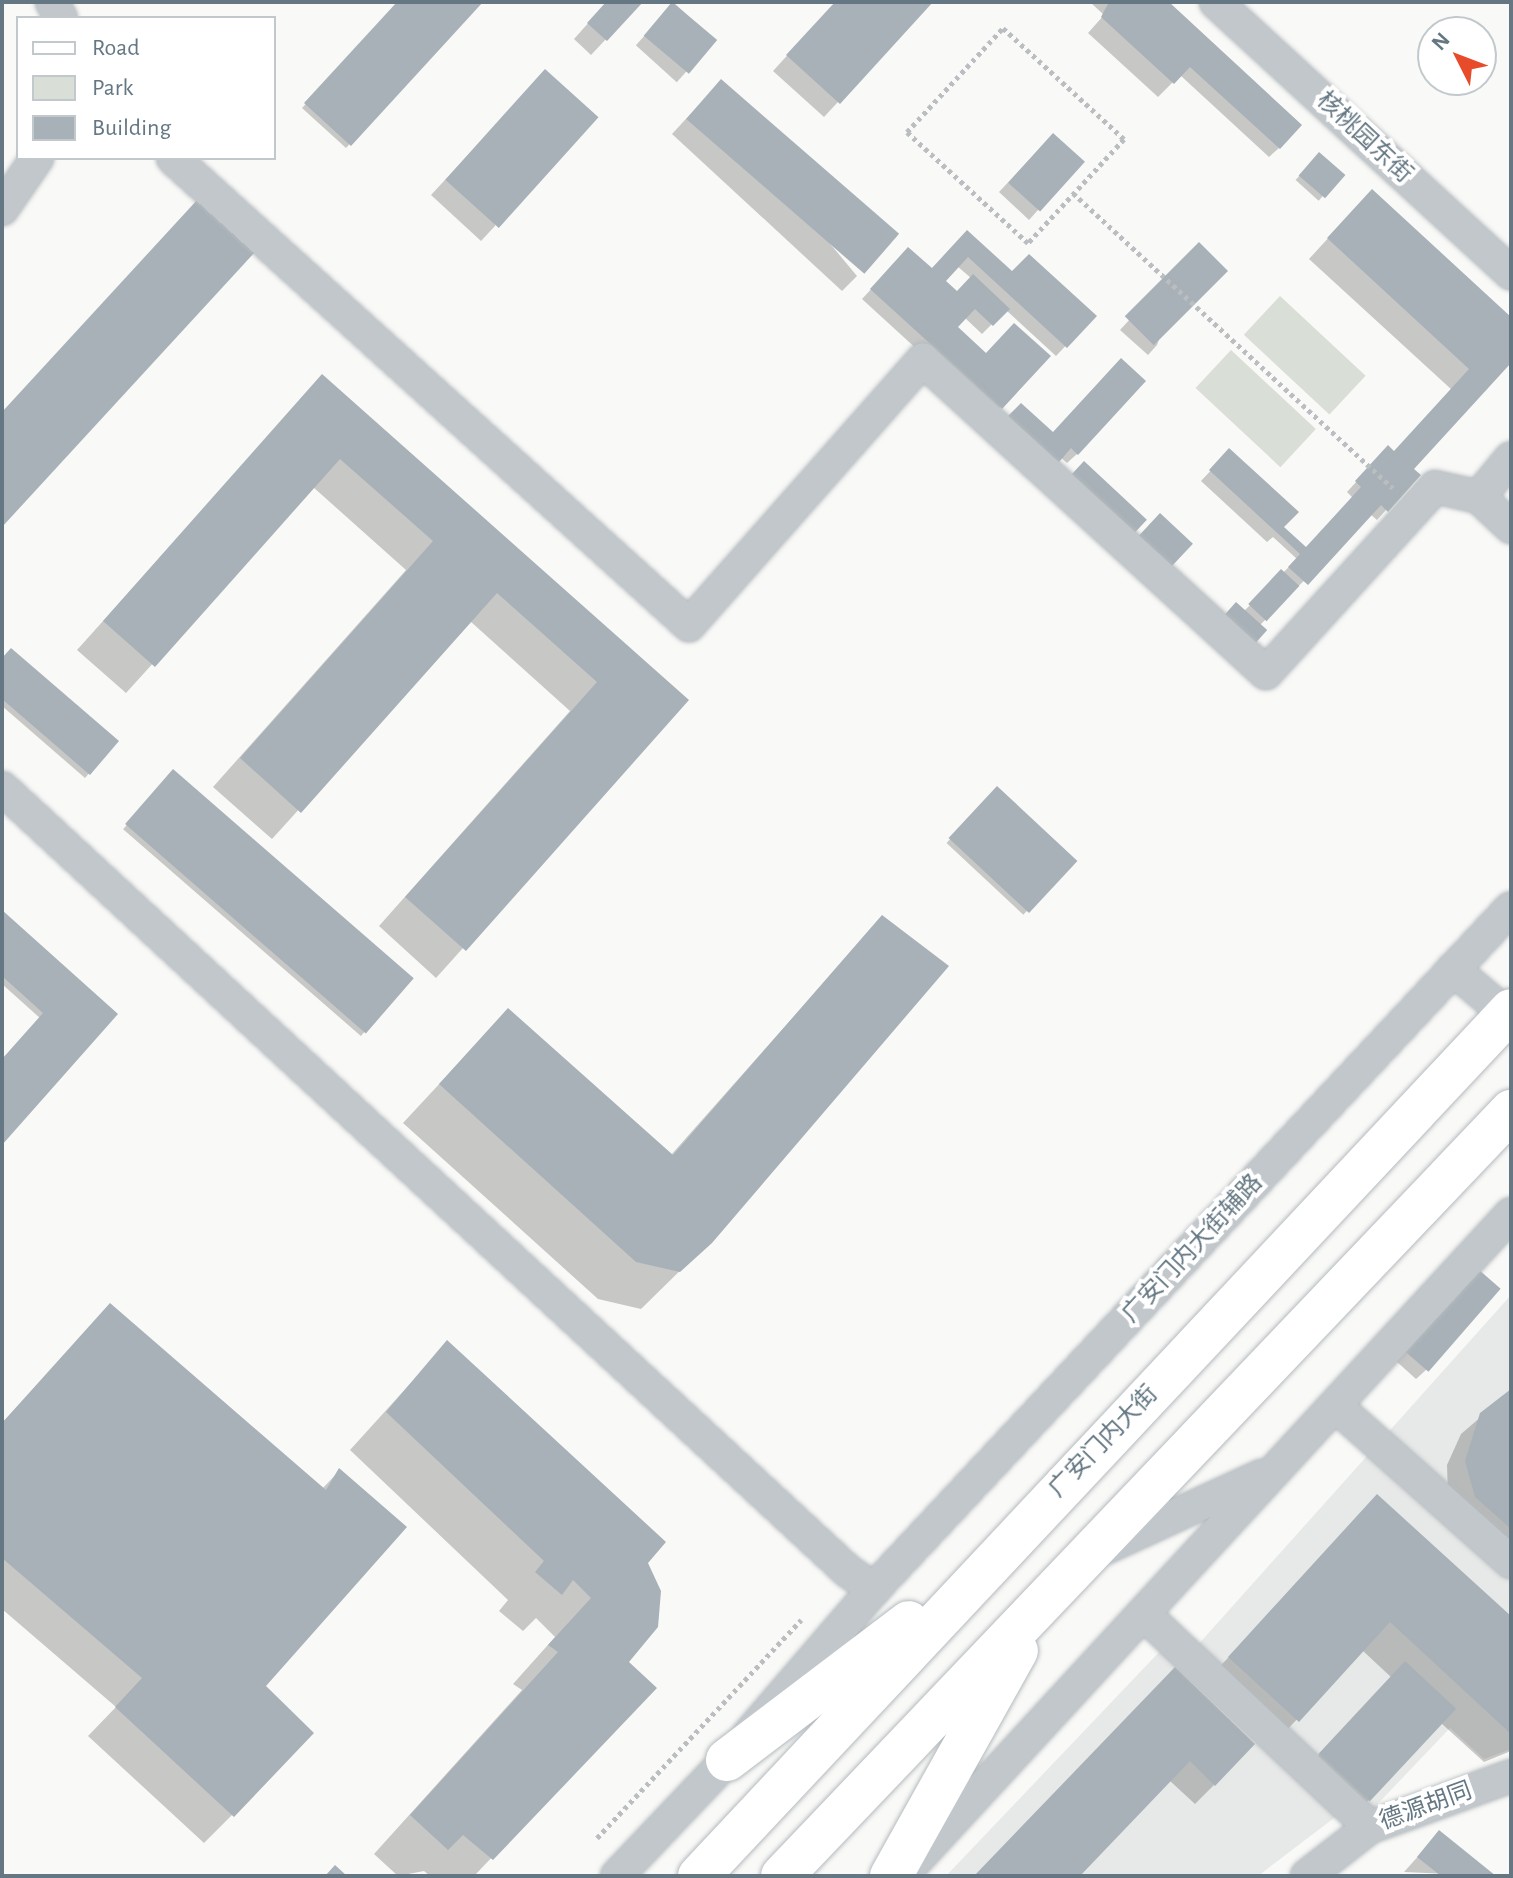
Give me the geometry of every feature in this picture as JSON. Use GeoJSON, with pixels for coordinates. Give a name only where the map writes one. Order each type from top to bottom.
{"type":"FeatureCollection","features":[{"type":"Feature","properties":{"kind":"main road","name":"广安门内大街"},"geometry":{"type":"LineString","coordinates":[[699,1876],[999,1553],[1510,1014]]}},
{"type":"Feature","properties":{"kind":"main road"},"geometry":{"type":"LineString","coordinates":[[782,1876],[1511,1111]]}},
{"type":"Feature","properties":{"kind":"main road"},"geometry":{"type":"LineString","coordinates":[[727,1760],[999,1553]]}},
{"type":"Feature","properties":{"kind":"main road"},"geometry":{"type":"LineString","coordinates":[[891,1876],[1049,1594]]}},
{"type":"Feature","properties":{"kind":"street","name":"核桃园东街"},"geometry":{"type":"LineString","coordinates":[[1216,2],[1511,273]]}},
{"type":"Feature","properties":{"kind":"street"},"geometry":{"type":"LineString","coordinates":[[2,209],[36,160]]}},
{"type":"Feature","properties":{"kind":"street"},"geometry":{"type":"LineString","coordinates":[[175,160],[689,625],[923,360],[1266,673],[1435,487],[1479,497],[1511,527]]}},
{"type":"Feature","properties":{"kind":"street"},"geometry":{"type":"LineString","coordinates":[[1479,497],[1511,458]]}},
{"type":"Feature","properties":{"kind":"street"},"geometry":{"type":"LineString","coordinates":[[2,788],[836,1560],[874,1589],[727,1760],[617,1876]]}},
{"type":"Feature","properties":{"kind":"street","name":"广安门内大街辅路"},"geometry":{"type":"LineString","coordinates":[[874,1589],[1511,908]]}},
{"type":"Feature","properties":{"kind":"street"},"geometry":{"type":"LineString","coordinates":[[1453,969],[1510,1014]]}},
{"type":"Feature","properties":{"kind":"street"},"geometry":{"type":"LineString","coordinates":[[901,1876],[1337,1407],[1511,1214]]}},
{"type":"Feature","properties":{"kind":"street"},"geometry":{"type":"LineString","coordinates":[[1337,1407],[1511,1562]]}},
{"type":"Feature","properties":{"kind":"street"},"geometry":{"type":"LineString","coordinates":[[1086,1556],[1228,1494],[1286,1462]]}},
{"type":"Feature","properties":{"kind":"street"},"geometry":{"type":"LineString","coordinates":[[1145,1615],[1370,1827]]}},
{"type":"Feature","properties":{"kind":"street","name":"德源胡同"},"geometry":{"type":"LineString","coordinates":[[1307,1876],[1370,1827],[1511,1776]]}},
{"type":"Feature","properties":{"kind":"path"},"geometry":{"type":"LineString","coordinates":[[1003,28],[1124,139],[1073,193],[1028,243],[907,132],[1003,28]]}},
{"type":"Feature","properties":{"kind":"path"},"geometry":{"type":"LineString","coordinates":[[1073,193],[1416,508]]}},
{"type":"Feature","properties":{"kind":"path"},"geometry":{"type":"LineString","coordinates":[[597,1838],[766,1657]]}},
{"type":"Feature","properties":{"kind":"shaded area"},"geometry":{"type":"Polygon","coordinates":[[[1511,1295],[1511,1749],[1484,1759],[1450,1728],[1371,1811],[1196,1647],[1511,1295]]]}},
{"type":"Feature","properties":{"kind":"shaded area"},"geometry":{"type":"Polygon","coordinates":[[[1163,1648],[1338,1815],[1258,1876],[946,1876],[1163,1648]]]}},
{"type":"Feature","properties":{"kind":"green space"},"geometry":{"type":"Polygon","coordinates":[[[1280,296],[1366,376],[1329,415],[1244,335],[1280,296]]]}},
{"type":"Feature","properties":{"kind":"green space"},"geometry":{"type":"Polygon","coordinates":[[[1231,350],[1316,429],[1280,467],[1196,388],[1231,350]]]}},
{"type":"Feature","properties":{"kind":"building"},"geometry":{"type":"Polygon","coordinates":[[[397,2],[483,2],[351,146],[304,103],[397,2]]]}},
{"type":"Feature","properties":{"kind":"building"},"geometry":{"type":"Polygon","coordinates":[[[606,2],[643,2],[607,41],[587,23],[606,2]]]}},
{"type":"Feature","properties":{"kind":"building"},"geometry":{"type":"Polygon","coordinates":[[[672,2],[717,40],[689,74],[644,36],[672,2]]]}},
{"type":"Feature","properties":{"kind":"building"},"geometry":{"type":"Polygon","coordinates":[[[835,2],[933,2],[840,104],[786,55],[835,2]]]}},
{"type":"Feature","properties":{"kind":"building"},"geometry":{"type":"Polygon","coordinates":[[[1109,2],[1169,2],[1302,125],[1280,149],[1190,67],[1174,84],[1101,17],[1109,2]]]}},
{"type":"Feature","properties":{"kind":"building"},"geometry":{"type":"Polygon","coordinates":[[[545,69],[599,117],[499,228],[445,180],[545,69]]]}},
{"type":"Feature","properties":{"kind":"building"},"geometry":{"type":"Polygon","coordinates":[[[721,79],[899,234],[864,274],[686,119],[721,79]]]}},
{"type":"Feature","properties":{"kind":"building"},"geometry":{"type":"Polygon","coordinates":[[[1053,133],[1085,162],[1040,212],[1008,183],[1053,133]]]}},
{"type":"Feature","properties":{"kind":"building"},"geometry":{"type":"Polygon","coordinates":[[[1319,152],[1345,175],[1325,198],[1299,175],[1319,152]]]}},
{"type":"Feature","properties":{"kind":"building"},"geometry":{"type":"Polygon","coordinates":[[[1372,189],[1511,317],[1511,363],[1414,469],[1421,475],[1388,512],[1381,505],[1308,585],[1288,567],[1300,554],[1209,470],[1229,448],[1299,512],[1284,527],[1306,547],[1361,487],[1355,481],[1388,445],[1394,451],[1469,369],[1327,238],[1372,189]]]}},
{"type":"Feature","properties":{"kind":"building"},"geometry":{"type":"Polygon","coordinates":[[[198,199],[255,252],[2,527],[2,412],[198,199]]]}},
{"type":"Feature","properties":{"kind":"building"},"geometry":{"type":"Polygon","coordinates":[[[967,230],[1012,271],[1029,254],[1097,316],[1067,348],[968,257],[946,281],[957,291],[973,274],[1010,309],[993,326],[975,309],[958,327],[986,353],[1014,323],[1051,356],[1002,409],[870,289],[908,247],[932,268],[967,230]]]}},
{"type":"Feature","properties":{"kind":"building"},"geometry":{"type":"Polygon","coordinates":[[[1199,242],[1228,271],[1154,345],[1125,316],[1199,242]]]}},
{"type":"Feature","properties":{"kind":"building"},"geometry":{"type":"Polygon","coordinates":[[[1121,358],[1146,381],[1078,455],[1071,448],[1059,462],[1008,416],[1021,403],[1053,432],[1121,358]]]}},
{"type":"Feature","properties":{"kind":"building"},"geometry":{"type":"Polygon","coordinates":[[[322,374],[689,700],[466,951],[405,897],[597,682],[497,593],[301,813],[240,758],[433,541],[340,459],[155,667],[103,621],[322,374]]]}},
{"type":"Feature","properties":{"kind":"building"},"geometry":{"type":"Polygon","coordinates":[[[1084,461],[1147,520],[1135,533],[1072,474],[1084,461]]]}},
{"type":"Feature","properties":{"kind":"building"},"geometry":{"type":"Polygon","coordinates":[[[1160,513],[1193,544],[1172,566],[1139,536],[1160,513]]]}},
{"type":"Feature","properties":{"kind":"building"},"geometry":{"type":"Polygon","coordinates":[[[1281,569],[1299,586],[1267,621],[1248,604],[1281,569]]]}},
{"type":"Feature","properties":{"kind":"building"},"geometry":{"type":"Polygon","coordinates":[[[1236,602],[1267,630],[1256,643],[1225,615],[1236,602]]]}},
{"type":"Feature","properties":{"kind":"building"},"geometry":{"type":"Polygon","coordinates":[[[11,648],[119,741],[90,775],[2,699],[2,658],[11,648]]]}},
{"type":"Feature","properties":{"kind":"building"},"geometry":{"type":"Polygon","coordinates":[[[173,769],[414,978],[366,1033],[125,824],[173,769]]]}},
{"type":"Feature","properties":{"kind":"building"},"geometry":{"type":"Polygon","coordinates":[[[997,786],[1077,861],[1029,913],[949,838],[997,786]]]}},
{"type":"Feature","properties":{"kind":"building"},"geometry":{"type":"Polygon","coordinates":[[[2,910],[118,1014],[2,1145],[2,1059],[43,1013],[2,976],[2,910]]]}},
{"type":"Feature","properties":{"kind":"building"},"geometry":{"type":"Polygon","coordinates":[[[882,915],[949,966],[712,1243],[680,1272],[636,1262],[439,1084],[508,1008],[673,1155],[882,915]]]}},
{"type":"Feature","properties":{"kind":"building"},"geometry":{"type":"Polygon","coordinates":[[[1478,1269],[1501,1289],[1428,1372],[1406,1352],[1478,1269]]]}},
{"type":"Feature","properties":{"kind":"building"},"geometry":{"type":"Polygon","coordinates":[[[110,1303],[326,1490],[339,1468],[407,1527],[266,1686],[314,1733],[234,1817],[115,1707],[142,1678],[2,1558],[2,1423],[110,1303]]]}},
{"type":"Feature","properties":{"kind":"building"},"geometry":{"type":"Polygon","coordinates":[[[447,1340],[666,1542],[648,1563],[661,1591],[658,1627],[629,1662],[657,1688],[493,1860],[463,1835],[448,1850],[410,1815],[558,1652],[548,1645],[591,1598],[573,1580],[562,1595],[535,1572],[544,1561],[386,1412],[447,1340]]]}},
{"type":"Feature","properties":{"kind":"building"},"geometry":{"type":"Polygon","coordinates":[[[1511,1389],[1511,1529],[1475,1497],[1465,1461],[1480,1413],[1511,1389]]]}},
{"type":"Feature","properties":{"kind":"building"},"geometry":{"type":"Polygon","coordinates":[[[1377,1494],[1511,1616],[1511,1734],[1390,1622],[1299,1722],[1228,1657],[1377,1494]]]}},
{"type":"Feature","properties":{"kind":"building"},"geometry":{"type":"Polygon","coordinates":[[[1405,1661],[1456,1709],[1370,1802],[1318,1754],[1405,1661]]]}},
{"type":"Feature","properties":{"kind":"building"},"geometry":{"type":"Polygon","coordinates":[[[1175,1667],[1255,1744],[1215,1786],[1190,1761],[1080,1876],[974,1876],[1175,1667]]]}},
{"type":"Feature","properties":{"kind":"building"},"geometry":{"type":"Polygon","coordinates":[[[1439,1830],[1496,1876],[1441,1876],[1417,1857],[1439,1830]]]}},
{"type":"Feature","properties":{"kind":"building"},"geometry":{"type":"Polygon","coordinates":[[[335,1865],[347,1876],[325,1876],[335,1865]]]}}]}
